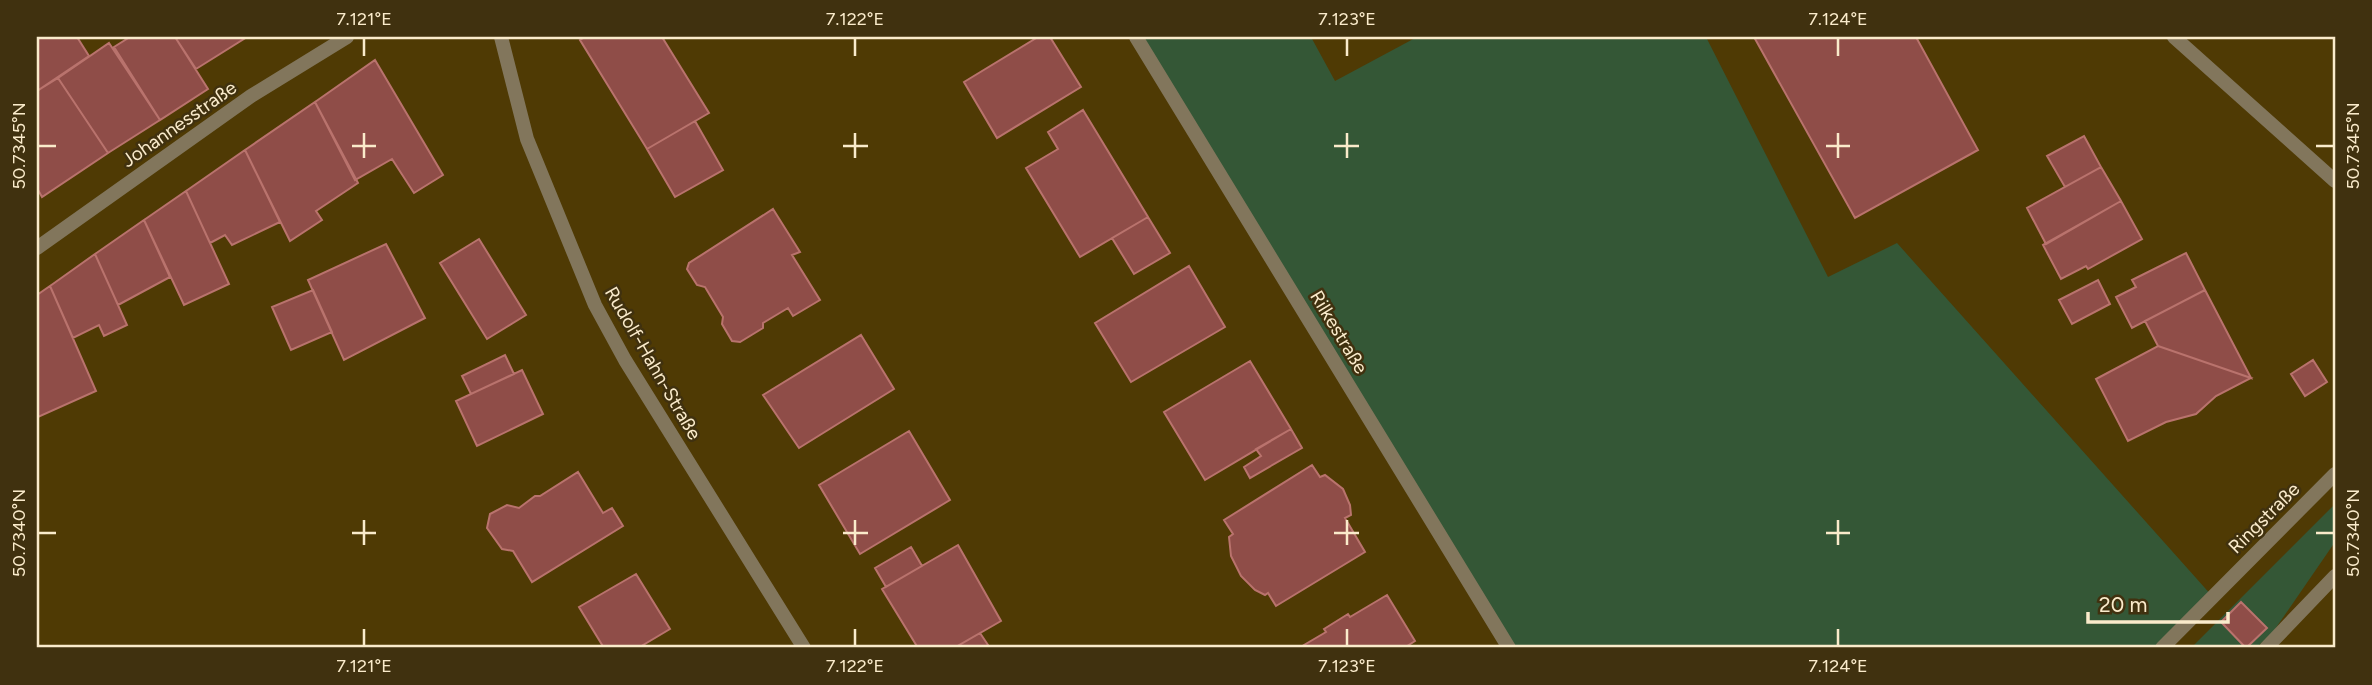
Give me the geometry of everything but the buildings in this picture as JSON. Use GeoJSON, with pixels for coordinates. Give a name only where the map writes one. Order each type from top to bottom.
{"type":"FeatureCollection","features":[{"type":"Feature","properties":{"kind":"street","name":"Johannesstraße"},"geometry":{"type":"LineString","coordinates":[[37,248],[251,96],[347,37]]}},
{"type":"Feature","properties":{"kind":"street","name":"Rudolf-Hahn-Straße"},"geometry":{"type":"LineString","coordinates":[[501,37],[527,139],[595,305],[625,360],[804,648]]}},
{"type":"Feature","properties":{"kind":"street","name":"Rilkestraße"},"geometry":{"type":"LineString","coordinates":[[1136,37],[1509,648]]}},
{"type":"Feature","properties":{"kind":"street"},"geometry":{"type":"LineString","coordinates":[[2174,37],[2335,181]]}},
{"type":"Feature","properties":{"kind":"street","name":"Ringstraße"},"geometry":{"type":"LineString","coordinates":[[2162,648],[2335,474]]}},
{"type":"Feature","properties":{"kind":"street"},"geometry":{"type":"LineString","coordinates":[[2266,648],[2335,576]]}},
{"type":"Feature","properties":{"kind":"green space"},"geometry":{"type":"Polygon","coordinates":[[[1136,37],[1311,37],[1335,81],[1417,37],[1706,37],[1828,277],[1897,243],[2213,597],[2161,648],[1509,648],[1136,37]]]}},
{"type":"Feature","properties":{"kind":"green space"},"geometry":{"type":"Polygon","coordinates":[[[2335,504],[2335,542],[2273,632],[2256,648],[2191,648],[2335,504]]]}}]}
